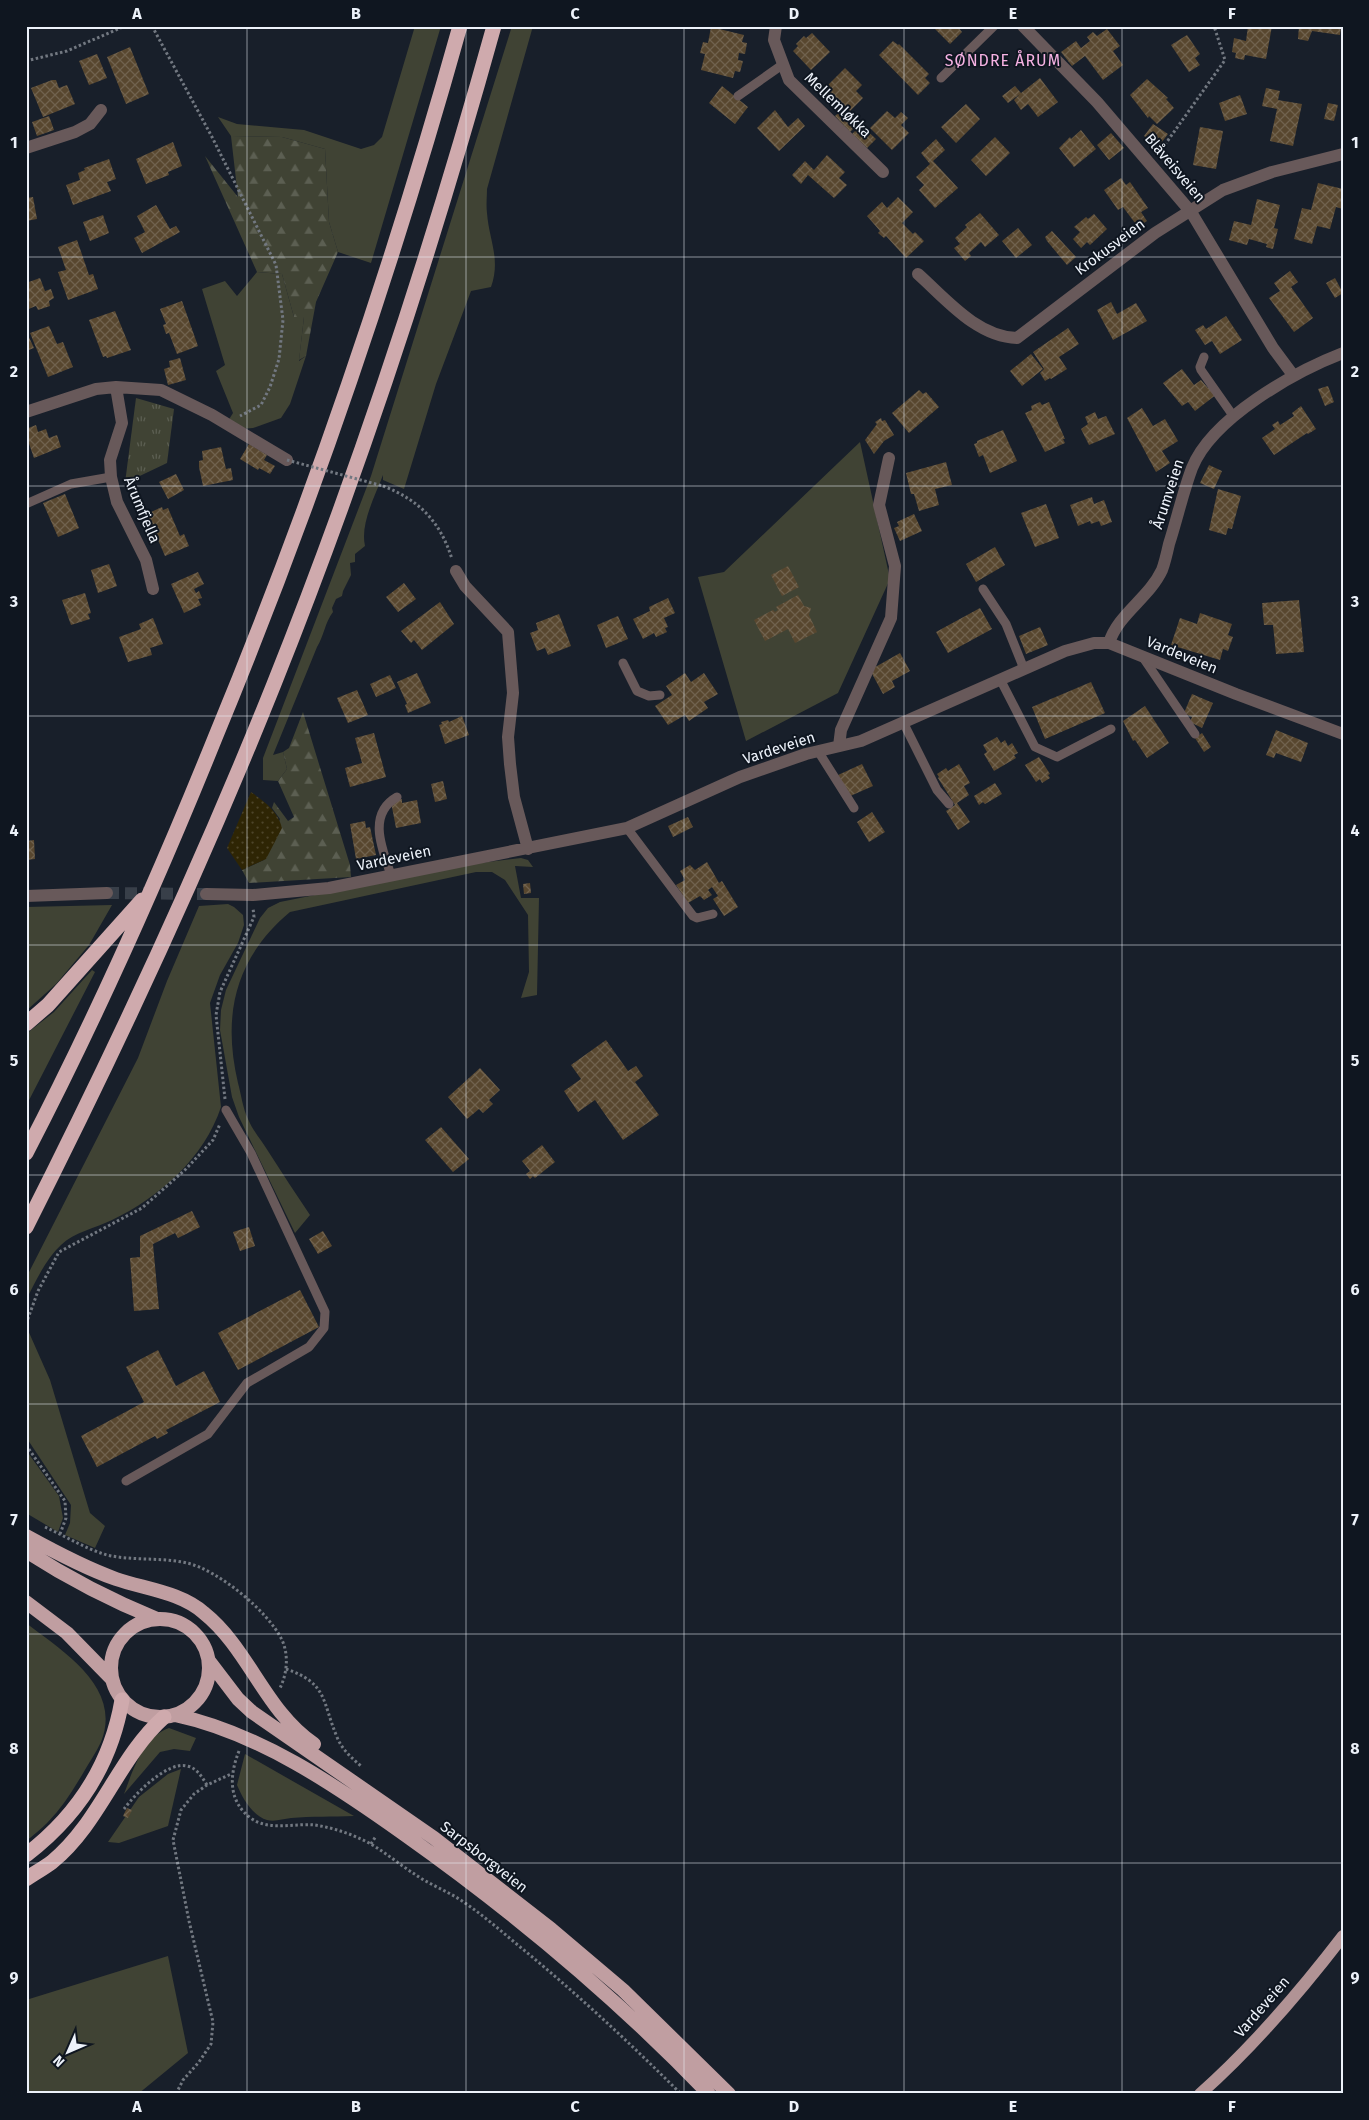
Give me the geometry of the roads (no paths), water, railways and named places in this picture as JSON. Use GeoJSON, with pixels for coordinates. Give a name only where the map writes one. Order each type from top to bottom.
{"type":"FeatureCollection","features":[{"type":"Feature","properties":{"kind":"highway"},"geometry":{"type":"LineString","coordinates":[[26,1153],[81,1045],[153,887],[246,662],[334,429],[397,241],[460,26]]}},
{"type":"Feature","properties":{"kind":"highway"},"geometry":{"type":"LineString","coordinates":[[26,1227],[109,1061],[149,975],[202,856],[274,684],[335,524],[383,387],[447,189],[494,26]]}},
{"type":"Feature","properties":{"kind":"highway"},"geometry":{"type":"LineString","coordinates":[[26,1024],[84,966],[153,887]]}},
{"type":"Feature","properties":{"kind":"highway"},"geometry":{"type":"LineString","coordinates":[[26,1536],[90,1569],[182,1600],[204,1612],[228,1639],[290,1726],[339,1762],[358,1784]]}},
{"type":"Feature","properties":{"kind":"highway"},"geometry":{"type":"LineString","coordinates":[[26,1551],[119,1604],[157,1619],[171,1620],[185,1626],[196,1635],[204,1647],[209,1661],[209,1675],[205,1688],[198,1700],[187,1709],[170,1716],[150,1730],[74,1838],[52,1862],[26,1879]]}},
{"type":"Feature","properties":{"kind":"highway"},"geometry":{"type":"LineString","coordinates":[[26,1602],[67,1633],[111,1678]]}},
{"type":"Feature","properties":{"kind":"highway"},"geometry":{"type":"LineString","coordinates":[[157,1619],[137,1625],[120,1638],[110,1664],[111,1678],[115,1690],[122,1700],[141,1714],[152,1717],[170,1716]]}},
{"type":"Feature","properties":{"kind":"highway","name":"Sarpsborgveien"},"geometry":{"type":"LineString","coordinates":[[209,1661],[238,1699],[252,1712],[434,1838],[582,1955],[675,2039],[729,2094]]}},
{"type":"Feature","properties":{"kind":"highway"},"geometry":{"type":"LineString","coordinates":[[26,1855],[45,1840],[66,1819],[103,1764],[118,1726],[122,1700]]}},
{"type":"Feature","properties":{"kind":"highway","name":"Sarpsborgveien"},"geometry":{"type":"LineString","coordinates":[[170,1716],[202,1721],[260,1743],[358,1801],[481,1890],[574,1965],[658,2042],[709,2094]]}},
{"type":"Feature","properties":{"kind":"main road","name":"Vardeveien"},"geometry":{"type":"LineString","coordinates":[[1200,2094],[1252,2044],[1324,1961],[1343,1936]]}},
{"type":"Feature","properties":{"kind":"street","name":"Mellemløkka"},"geometry":{"type":"LineString","coordinates":[[776,26],[774,40],[789,80],[883,172]]}},
{"type":"Feature","properties":{"kind":"street","name":"Blåveisveien"},"geometry":{"type":"LineString","coordinates":[[1023,26],[1097,102],[1191,212],[1273,348],[1293,375]]}},
{"type":"Feature","properties":{"kind":"street"},"geometry":{"type":"LineString","coordinates":[[26,148],[75,132],[90,124],[101,110]]}},
{"type":"Feature","properties":{"kind":"street","name":"Krokusveien"},"geometry":{"type":"LineString","coordinates":[[918,274],[986,331],[1004,338],[1017,338],[1155,233],[1223,190],[1264,175],[1343,154]]}},
{"type":"Feature","properties":{"kind":"street","name":"Årumveien"},"geometry":{"type":"LineString","coordinates":[[1109,643],[1113,630],[1149,591],[1162,570],[1192,468],[1200,450],[1214,433],[1293,375],[1343,353]]}},
{"type":"Feature","properties":{"kind":"street"},"geometry":{"type":"LineString","coordinates":[[26,412],[96,389],[116,387],[161,390],[212,415],[287,460]]}},
{"type":"Feature","properties":{"kind":"street","name":"Årumfjella"},"geometry":{"type":"LineString","coordinates":[[116,387],[122,423],[110,460],[110,477],[118,502],[146,560],[153,590]]}},
{"type":"Feature","properties":{"kind":"street"},"geometry":{"type":"LineString","coordinates":[[839,746],[841,730],[891,618],[894,566],[880,505],[889,458]]}},
{"type":"Feature","properties":{"kind":"street"},"geometry":{"type":"LineString","coordinates":[[456,571],[465,586],[508,632],[513,694],[508,737],[510,764],[514,797],[528,849]]}},
{"type":"Feature","properties":{"kind":"street","name":"Vardeveien"},"geometry":{"type":"LineString","coordinates":[[206,894],[252,895],[329,888],[627,828],[740,778],[818,752],[861,741],[1065,651],[1094,643],[1109,643],[1236,694],[1343,734]]}},
{"type":"Feature","properties":{"kind":"street"},"geometry":{"type":"LineString","coordinates":[[26,896],[107,893]]}},
{"type":"Feature","properties":{"kind":"lane"},"geometry":{"type":"LineString","coordinates":[[941,78],[994,26]]}},
{"type":"Feature","properties":{"kind":"lane"},"geometry":{"type":"LineString","coordinates":[[738,96],[782,65]]}},
{"type":"Feature","properties":{"kind":"lane"},"geometry":{"type":"LineString","coordinates":[[1204,357],[1200,367],[1201,370],[1234,417]]}},
{"type":"Feature","properties":{"kind":"lane"},"geometry":{"type":"LineString","coordinates":[[26,504],[71,484],[110,477]]}},
{"type":"Feature","properties":{"kind":"lane"},"geometry":{"type":"LineString","coordinates":[[983,589],[1006,624],[1024,669]]}},
{"type":"Feature","properties":{"kind":"lane"},"geometry":{"type":"LineString","coordinates":[[1142,656],[1195,734]]}},
{"type":"Feature","properties":{"kind":"lane"},"geometry":{"type":"LineString","coordinates":[[623,663],[637,691],[648,696],[660,695]]}},
{"type":"Feature","properties":{"kind":"lane"},"geometry":{"type":"LineString","coordinates":[[1000,679],[1035,747],[1058,757],[1111,729]]}},
{"type":"Feature","properties":{"kind":"lane"},"geometry":{"type":"LineString","coordinates":[[903,722],[937,790],[949,804]]}},
{"type":"Feature","properties":{"kind":"lane"},"geometry":{"type":"LineString","coordinates":[[818,752],[854,808]]}},
{"type":"Feature","properties":{"kind":"lane"},"geometry":{"type":"LineString","coordinates":[[391,875],[379,830],[379,821],[383,808],[398,797]]}},
{"type":"Feature","properties":{"kind":"lane"},"geometry":{"type":"LineString","coordinates":[[627,828],[693,916],[698,918],[713,914]]}},
{"type":"Feature","properties":{"kind":"lane"},"geometry":{"type":"LineString","coordinates":[[126,1482],[208,1434],[247,1383],[309,1347],[324,1328],[325,1312],[251,1153],[226,1110]]}},
{"type":"Feature","properties":{"kind":"tunnel"},"geometry":{"type":"LineString","coordinates":[[107,893],[206,894]]}},
{"type":"Feature","properties":{"kind":"district","name":"SØNDRE ÅRUM"},"geometry":{"type":"Point","coordinates":[1003,60]}}]}
